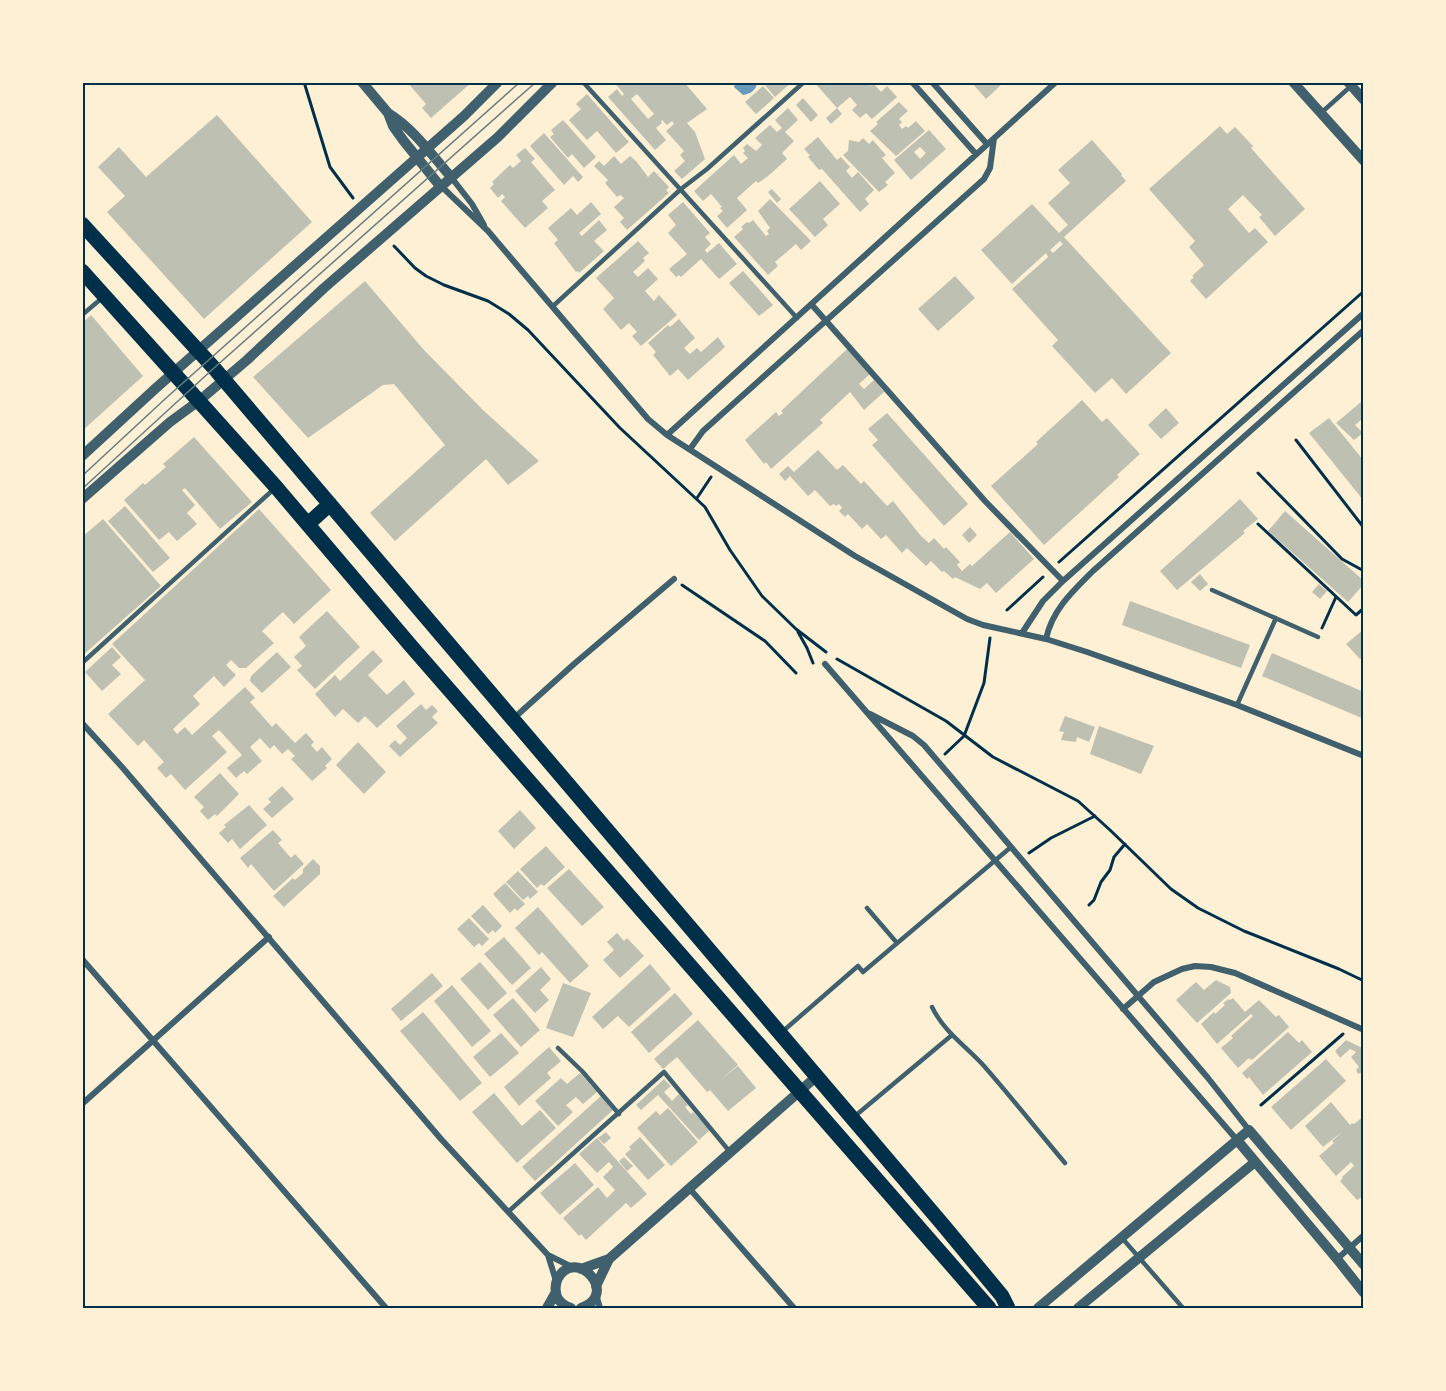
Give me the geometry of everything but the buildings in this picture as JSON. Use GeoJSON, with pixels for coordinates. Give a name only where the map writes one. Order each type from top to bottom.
{"type":"FeatureCollection","features":[{"type":"Feature","properties":{"kind":"main road"},"geometry":{"type":"LineString","coordinates":[[82,224],[224,380],[330,504],[995,1287],[1008,1308]]}},
{"type":"Feature","properties":{"kind":"main road"},"geometry":{"type":"LineString","coordinates":[[82,271],[200,400],[411,646],[988,1308]]}},
{"type":"Feature","properties":{"kind":"main road"},"geometry":{"type":"LineString","coordinates":[[308,524],[330,504]]}},
{"type":"Feature","properties":{"kind":"main road"},"geometry":{"type":"LineString","coordinates":[[492,737],[512,719]]}},
{"type":"Feature","properties":{"kind":"street"},"geometry":{"type":"LineString","coordinates":[[362,82],[388,113],[401,121],[451,177],[472,204],[488,231]]}},
{"type":"Feature","properties":{"kind":"street"},"geometry":{"type":"LineString","coordinates":[[82,456],[362,208],[498,82]]}},
{"type":"Feature","properties":{"kind":"street"},"geometry":{"type":"LineString","coordinates":[[82,499],[162,429],[224,380],[440,186],[498,137],[553,82]]}},
{"type":"Feature","properties":{"kind":"street"},"geometry":{"type":"LineString","coordinates":[[912,82],[976,154]]}},
{"type":"Feature","properties":{"kind":"street"},"geometry":{"type":"LineString","coordinates":[[932,82],[987,144]]}},
{"type":"Feature","properties":{"kind":"street"},"geometry":{"type":"LineString","coordinates":[[667,435],[1056,82]]}},
{"type":"Feature","properties":{"kind":"street"},"geometry":{"type":"LineString","coordinates":[[1293,82],[1364,161]]}},
{"type":"Feature","properties":{"kind":"street"},"geometry":{"type":"LineString","coordinates":[[1351,84],[1364,100]]}},
{"type":"Feature","properties":{"kind":"street"},"geometry":{"type":"LineString","coordinates":[[388,113],[393,126],[440,186],[488,231],[636,407],[667,435],[881,571],[967,619],[1087,652],[1237,705],[1364,756]]}},
{"type":"Feature","properties":{"kind":"street"},"geometry":{"type":"LineString","coordinates":[[690,449],[703,431],[984,179],[990,168],[994,137]]}},
{"type":"Feature","properties":{"kind":"street"},"geometry":{"type":"LineString","coordinates":[[812,305],[985,501],[1063,581]]}},
{"type":"Feature","properties":{"kind":"street"},"geometry":{"type":"LineString","coordinates":[[1022,633],[1043,601],[1063,581],[1364,313]]}},
{"type":"Feature","properties":{"kind":"street"},"geometry":{"type":"LineString","coordinates":[[1046,639],[1049,626],[1076,587],[1364,330]]}},
{"type":"Feature","properties":{"kind":"street"},"geometry":{"type":"LineString","coordinates":[[512,719],[674,579]]}},
{"type":"Feature","properties":{"kind":"street"},"geometry":{"type":"LineString","coordinates":[[825,664],[1255,1162],[1364,1293]]}},
{"type":"Feature","properties":{"kind":"street"},"geometry":{"type":"LineString","coordinates":[[865,710],[917,738],[1364,1265]]}},
{"type":"Feature","properties":{"kind":"street"},"geometry":{"type":"LineString","coordinates":[[82,723],[441,1138],[548,1256],[561,1303],[571,1308]]}},
{"type":"Feature","properties":{"kind":"street"},"geometry":{"type":"LineString","coordinates":[[82,1104],[269,937]]}},
{"type":"Feature","properties":{"kind":"street"},"geometry":{"type":"LineString","coordinates":[[82,959],[386,1308]]}},
{"type":"Feature","properties":{"kind":"street"},"geometry":{"type":"LineString","coordinates":[[1123,1009],[1154,982],[1182,969],[1195,966],[1211,967],[1234,973],[1364,1030]]}},
{"type":"Feature","properties":{"kind":"street"},"geometry":{"type":"LineString","coordinates":[[547,1308],[563,1273],[609,1259],[817,1076]]}},
{"type":"Feature","properties":{"kind":"street"},"geometry":{"type":"LineString","coordinates":[[1038,1308],[1249,1130]]}},
{"type":"Feature","properties":{"kind":"street"},"geometry":{"type":"LineString","coordinates":[[1078,1308],[1255,1162]]}},
{"type":"Feature","properties":{"kind":"street"},"geometry":{"type":"LineString","coordinates":[[689,1188],[794,1308]]}},
{"type":"Feature","properties":{"kind":"street"},"geometry":{"type":"LineString","coordinates":[[1337,1258],[1364,1235]]}},
{"type":"Feature","properties":{"kind":"street"},"geometry":{"type":"LineString","coordinates":[[548,1256],[591,1275],[600,1308]]}},
{"type":"Feature","properties":{"kind":"street"},"geometry":{"type":"LineString","coordinates":[[581,1308],[590,1304],[609,1259]]}},
{"type":"Feature","properties":{"kind":"lane"},"geometry":{"type":"LineString","coordinates":[[583,82],[797,318]]}},
{"type":"Feature","properties":{"kind":"lane"},"geometry":{"type":"LineString","coordinates":[[552,307],[681,189],[707,169],[804,82]]}},
{"type":"Feature","properties":{"kind":"lane"},"geometry":{"type":"LineString","coordinates":[[1321,113],[1351,84]]}},
{"type":"Feature","properties":{"kind":"lane"},"geometry":{"type":"LineString","coordinates":[[82,315],[104,296]]}},
{"type":"Feature","properties":{"kind":"lane"},"geometry":{"type":"LineString","coordinates":[[82,663],[276,487]]}},
{"type":"Feature","properties":{"kind":"lane"},"geometry":{"type":"LineString","coordinates":[[1212,590],[1318,637]]}},
{"type":"Feature","properties":{"kind":"lane"},"geometry":{"type":"LineString","coordinates":[[1237,705],[1276,618]]}},
{"type":"Feature","properties":{"kind":"lane"},"geometry":{"type":"LineString","coordinates":[[780,1033],[858,966],[863,972],[1011,847]]}},
{"type":"Feature","properties":{"kind":"lane"},"geometry":{"type":"LineString","coordinates":[[867,908],[897,943]]}},
{"type":"Feature","properties":{"kind":"lane"},"geometry":{"type":"LineString","coordinates":[[932,1007],[936,1016],[952,1035],[983,1064],[1065,1163]]}},
{"type":"Feature","properties":{"kind":"lane"},"geometry":{"type":"LineString","coordinates":[[852,1118],[952,1035]]}},
{"type":"Feature","properties":{"kind":"lane"},"geometry":{"type":"LineString","coordinates":[[558,1048],[582,1071],[619,1114]]}},
{"type":"Feature","properties":{"kind":"lane"},"geometry":{"type":"LineString","coordinates":[[509,1211],[664,1072],[730,1152]]}},
{"type":"Feature","properties":{"kind":"lane"},"geometry":{"type":"LineString","coordinates":[[1122,1238],[1183,1308]]}},
{"type":"Feature","properties":{"kind":"path"},"geometry":{"type":"LineString","coordinates":[[304,82],[330,167],[344,188],[362,208]]}},
{"type":"Feature","properties":{"kind":"path"},"geometry":{"type":"LineString","coordinates":[[385,235],[405,258],[426,276],[444,285],[478,296],[501,308],[518,321],[645,452],[697,498],[711,516],[730,550],[756,588],[796,629],[829,654],[946,721],[1005,765],[1078,801],[1171,889],[1198,908],[1244,931],[1364,981]]}},
{"type":"Feature","properties":{"kind":"path"},"geometry":{"type":"LineString","coordinates":[[1006,610],[1364,291]]}},
{"type":"Feature","properties":{"kind":"path"},"geometry":{"type":"LineString","coordinates":[[1296,440],[1364,528]]}},
{"type":"Feature","properties":{"kind":"path"},"geometry":{"type":"LineString","coordinates":[[697,498],[718,467]]}},
{"type":"Feature","properties":{"kind":"path"},"geometry":{"type":"LineString","coordinates":[[1258,473],[1342,559],[1364,571]]}},
{"type":"Feature","properties":{"kind":"path"},"geometry":{"type":"LineString","coordinates":[[1258,524],[1356,615],[1364,608]]}},
{"type":"Feature","properties":{"kind":"path"},"geometry":{"type":"LineString","coordinates":[[674,579],[765,641],[796,673]]}},
{"type":"Feature","properties":{"kind":"path"},"geometry":{"type":"LineString","coordinates":[[1318,637],[1336,597]]}},
{"type":"Feature","properties":{"kind":"path"},"geometry":{"type":"LineString","coordinates":[[944,755],[964,736],[984,683],[991,627]]}},
{"type":"Feature","properties":{"kind":"path"},"geometry":{"type":"LineString","coordinates":[[1028,854],[1051,838],[1095,816]]}},
{"type":"Feature","properties":{"kind":"path"},"geometry":{"type":"LineString","coordinates":[[1089,905],[1110,870],[1114,858],[1125,844]]}},
{"type":"Feature","properties":{"kind":"path"},"geometry":{"type":"LineString","coordinates":[[1261,1105],[1353,1025]]}},
{"type":"Feature","properties":{"kind":"water"},"geometry":{"type":"Polygon","coordinates":[[[735,83],[757,84],[752,92],[743,95],[734,87],[735,83]]]}},
{"type":"Feature","properties":{"kind":"tram line"},"geometry":{"type":"LineString","coordinates":[[82,476],[520,82]]}},
{"type":"Feature","properties":{"kind":"tram line"},"geometry":{"type":"LineString","coordinates":[[82,489],[214,368],[536,82]]}}]}
